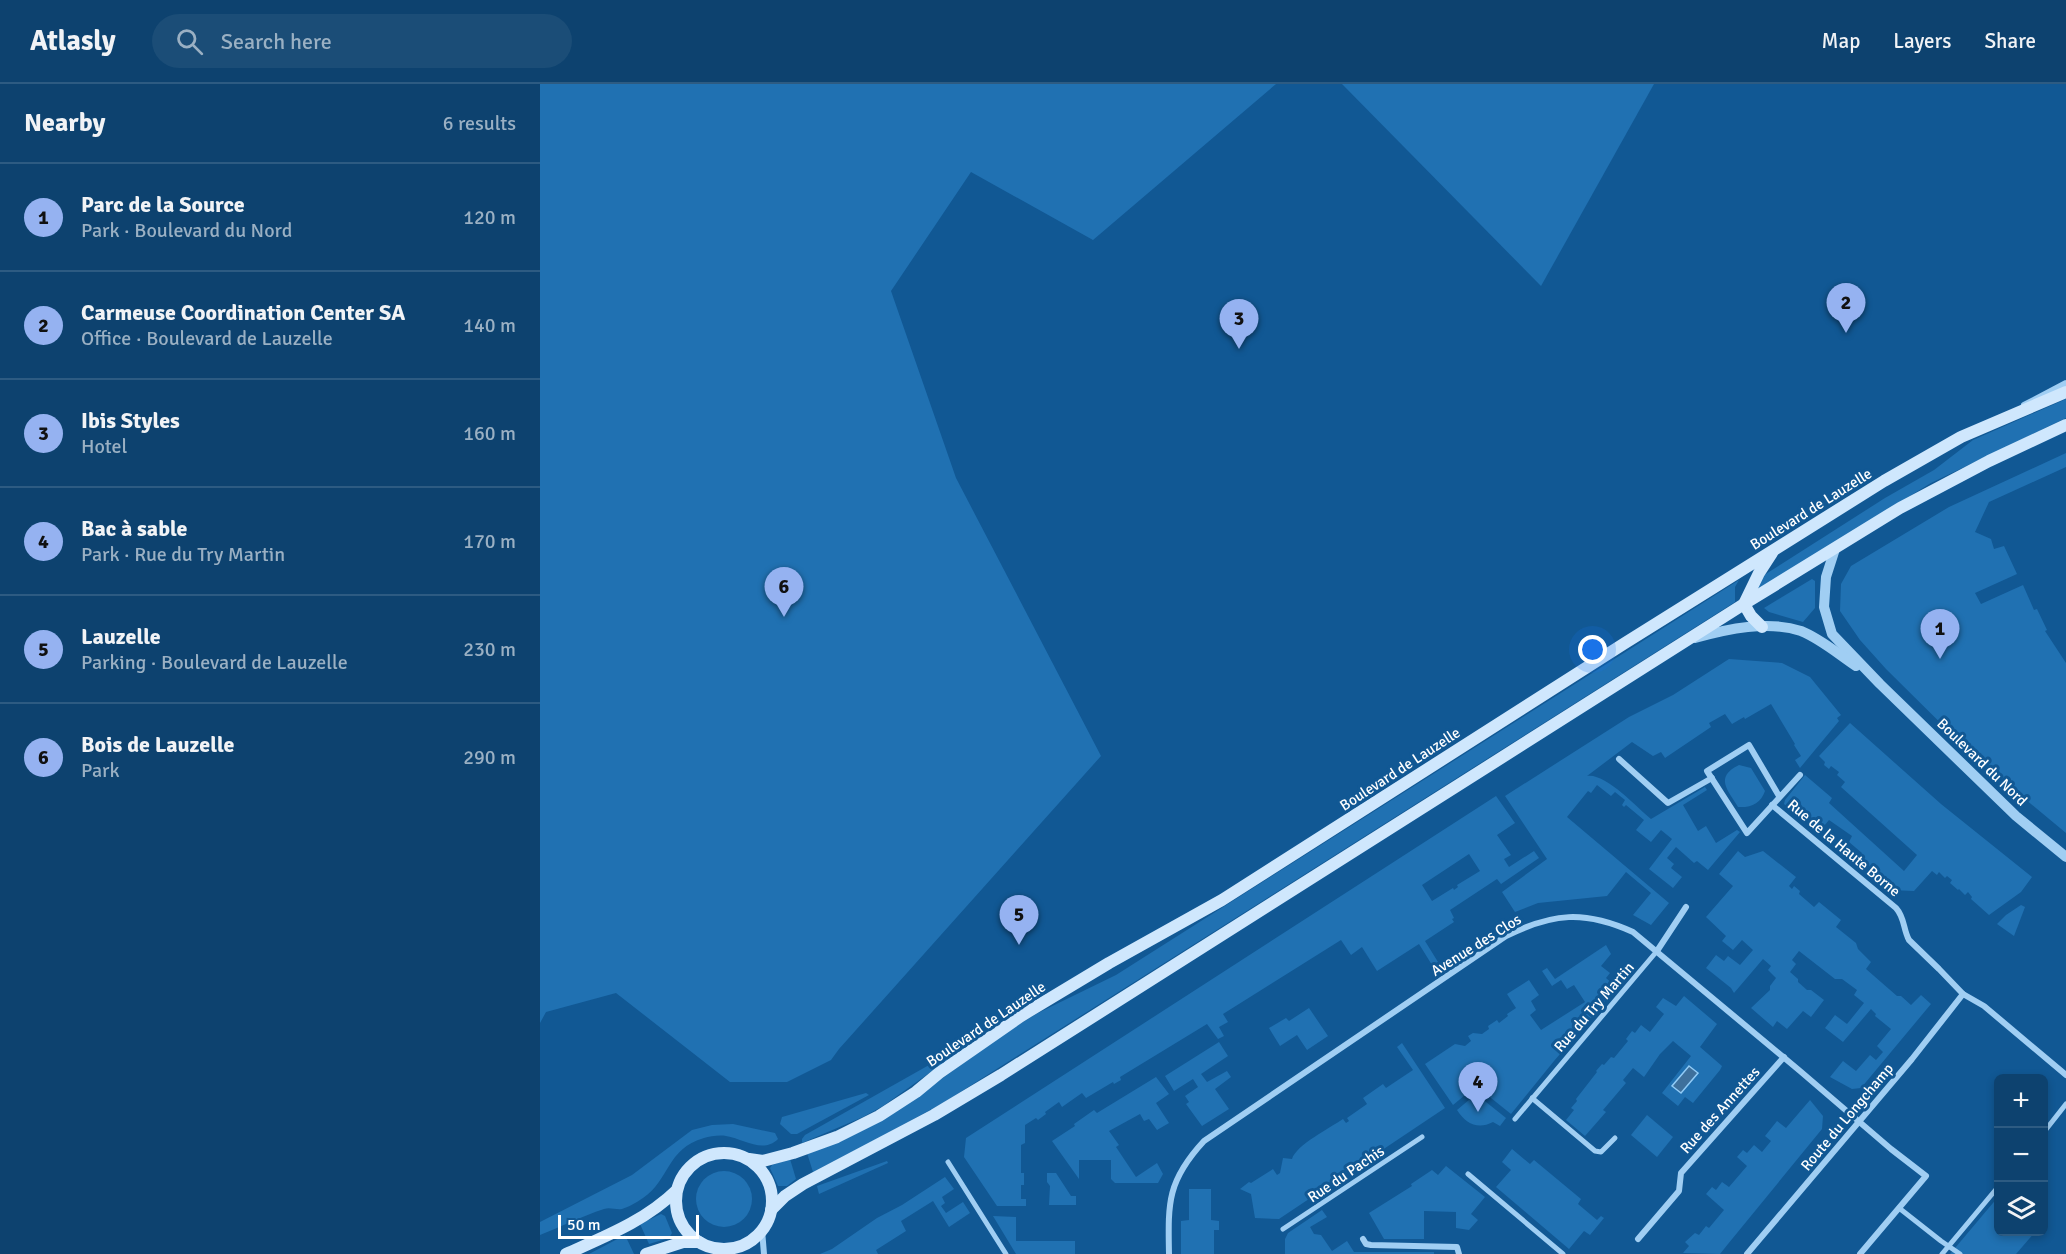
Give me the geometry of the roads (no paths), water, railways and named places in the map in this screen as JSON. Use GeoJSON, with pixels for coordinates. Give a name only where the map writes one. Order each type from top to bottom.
{"type":"FeatureCollection","features":[{"type":"Feature","properties":{"kind":"main road","name":"Boulevard de Lauzelle"},"geometry":{"type":"LineString","coordinates":[[749,1159],[762,1161],[793,1153],[837,1137],[879,1116],[1021,1016],[1109,963],[1222,900],[1884,481],[1961,437],[2066,392]]}},
{"type":"Feature","properties":{"kind":"main road"},"geometry":{"type":"LineString","coordinates":[[771,1210],[768,1182],[760,1169],[749,1159],[735,1154],[720,1153],[705,1156],[692,1164],[682,1176],[677,1190],[676,1210],[684,1228],[699,1242],[721,1251],[750,1241],[762,1230],[771,1210],[785,1196],[803,1184],[934,1115],[1001,1075],[1744,604],[1900,508],[1989,460],[2066,425]]}},
{"type":"Feature","properties":{"kind":"main road"},"geometry":{"type":"LineString","coordinates":[[1744,604],[1758,573],[1774,549]]}},
{"type":"Feature","properties":{"kind":"main road"},"geometry":{"type":"LineString","coordinates":[[1744,604],[1751,616],[1762,627]]}},
{"type":"Feature","properties":{"kind":"main road"},"geometry":{"type":"LineString","coordinates":[[566,1254],[634,1224],[665,1202],[677,1190]]}},
{"type":"Feature","properties":{"kind":"main road"},"geometry":{"type":"LineString","coordinates":[[646,1254],[683,1242],[699,1242]]}},
{"type":"Feature","properties":{"kind":"street"},"geometry":{"type":"LineString","coordinates":[[2013,414],[2032,400],[2066,383]]}},
{"type":"Feature","properties":{"kind":"street","name":"Boulevard du Nord"},"geometry":{"type":"LineString","coordinates":[[1835,549],[1826,577],[1824,607],[1832,634],[2016,816],[2066,857]]}},
{"type":"Feature","properties":{"kind":"street","name":"Boulevard du Nord"},"geometry":{"type":"LineString","coordinates":[[1690,639],[1721,631],[1786,627],[1822,642],[1880,684]]}},
{"type":"Feature","properties":{"kind":"street","name":"Rue de la Haute Borne"},"geometry":{"type":"LineString","coordinates":[[1619,759],[1668,803],[1712,778],[1707,771],[1749,745],[1779,796]]}},
{"type":"Feature","properties":{"kind":"street"},"geometry":{"type":"LineString","coordinates":[[1712,778],[1747,833],[1800,775]]}},
{"type":"Feature","properties":{"kind":"street","name":"Rue de la Haute Borne"},"geometry":{"type":"LineString","coordinates":[[1772,805],[1896,908],[1904,918],[1906,935],[1909,940],[1963,994],[1984,1006],[2066,1075]]}},
{"type":"Feature","properties":{"kind":"street","name":"Rue du Try Martin"},"geometry":{"type":"LineString","coordinates":[[1515,1119],[1657,951],[1686,907]]}},
{"type":"Feature","properties":{"kind":"street","name":"Avenue des Clos"},"geometry":{"type":"LineString","coordinates":[[1169,1254],[1168,1206],[1178,1174],[1187,1159],[1204,1141],[1506,936],[1531,924],[1552,918],[1585,918],[1614,923],[1633,932],[1784,1057],[1890,1149],[1926,1176],[1899,1208]]}},
{"type":"Feature","properties":{"kind":"street","name":"Route du Longchamp"},"geometry":{"type":"LineString","coordinates":[[1747,1254],[1912,1059],[1963,994]]}},
{"type":"Feature","properties":{"kind":"street","name":"Rue des Annettes"},"geometry":{"type":"LineString","coordinates":[[1638,1239],[1679,1191],[1681,1173],[1784,1057]]}},
{"type":"Feature","properties":{"kind":"street"},"geometry":{"type":"LineString","coordinates":[[1532,1098],[1595,1150],[1601,1152],[1615,1138]]}},
{"type":"Feature","properties":{"kind":"street"},"geometry":{"type":"LineString","coordinates":[[2046,1128],[2066,1104]]}},
{"type":"Feature","properties":{"kind":"street","name":"Rue du Pachis"},"geometry":{"type":"LineString","coordinates":[[1283,1229],[1422,1137]]}},
{"type":"Feature","properties":{"kind":"street"},"geometry":{"type":"LineString","coordinates":[[948,1162],[1006,1254]]}},
{"type":"Feature","properties":{"kind":"street"},"geometry":{"type":"LineString","coordinates":[[1468,1174],[1563,1254]]}},
{"type":"Feature","properties":{"kind":"street"},"geometry":{"type":"LineString","coordinates":[[1942,1254],[1994,1192]]}},
{"type":"Feature","properties":{"kind":"street"},"geometry":{"type":"LineString","coordinates":[[1860,1254],[1899,1208],[1960,1254]]}},
{"type":"Feature","properties":{"kind":"street"},"geometry":{"type":"LineString","coordinates":[[762,1230],[764,1254]]}},
{"type":"Feature","properties":{"kind":"street"},"geometry":{"type":"LineString","coordinates":[[1362,1239],[1366,1244],[1371,1245],[1457,1247],[1459,1253]]}},
{"type":"Feature","properties":{"kind":"place","name":"Carmeuse Coordination Center SA"},"geometry":{"type":"Point","coordinates":[1846,333]}},
{"type":"Feature","properties":{"kind":"place","name":"Ibis Styles"},"geometry":{"type":"Point","coordinates":[1239,349]}},
{"type":"Feature","properties":{"kind":"place","name":"Bois de Lauzelle"},"geometry":{"type":"Point","coordinates":[784,617]}},
{"type":"Feature","properties":{"kind":"place","name":"Parc de la Source"},"geometry":{"type":"Point","coordinates":[1940,659]}},
{"type":"Feature","properties":{"kind":"place","name":"Lauzelle"},"geometry":{"type":"Point","coordinates":[1019,945]}},
{"type":"Feature","properties":{"kind":"place","name":"Bac à sable"},"geometry":{"type":"Point","coordinates":[1478,1112]}}]}
